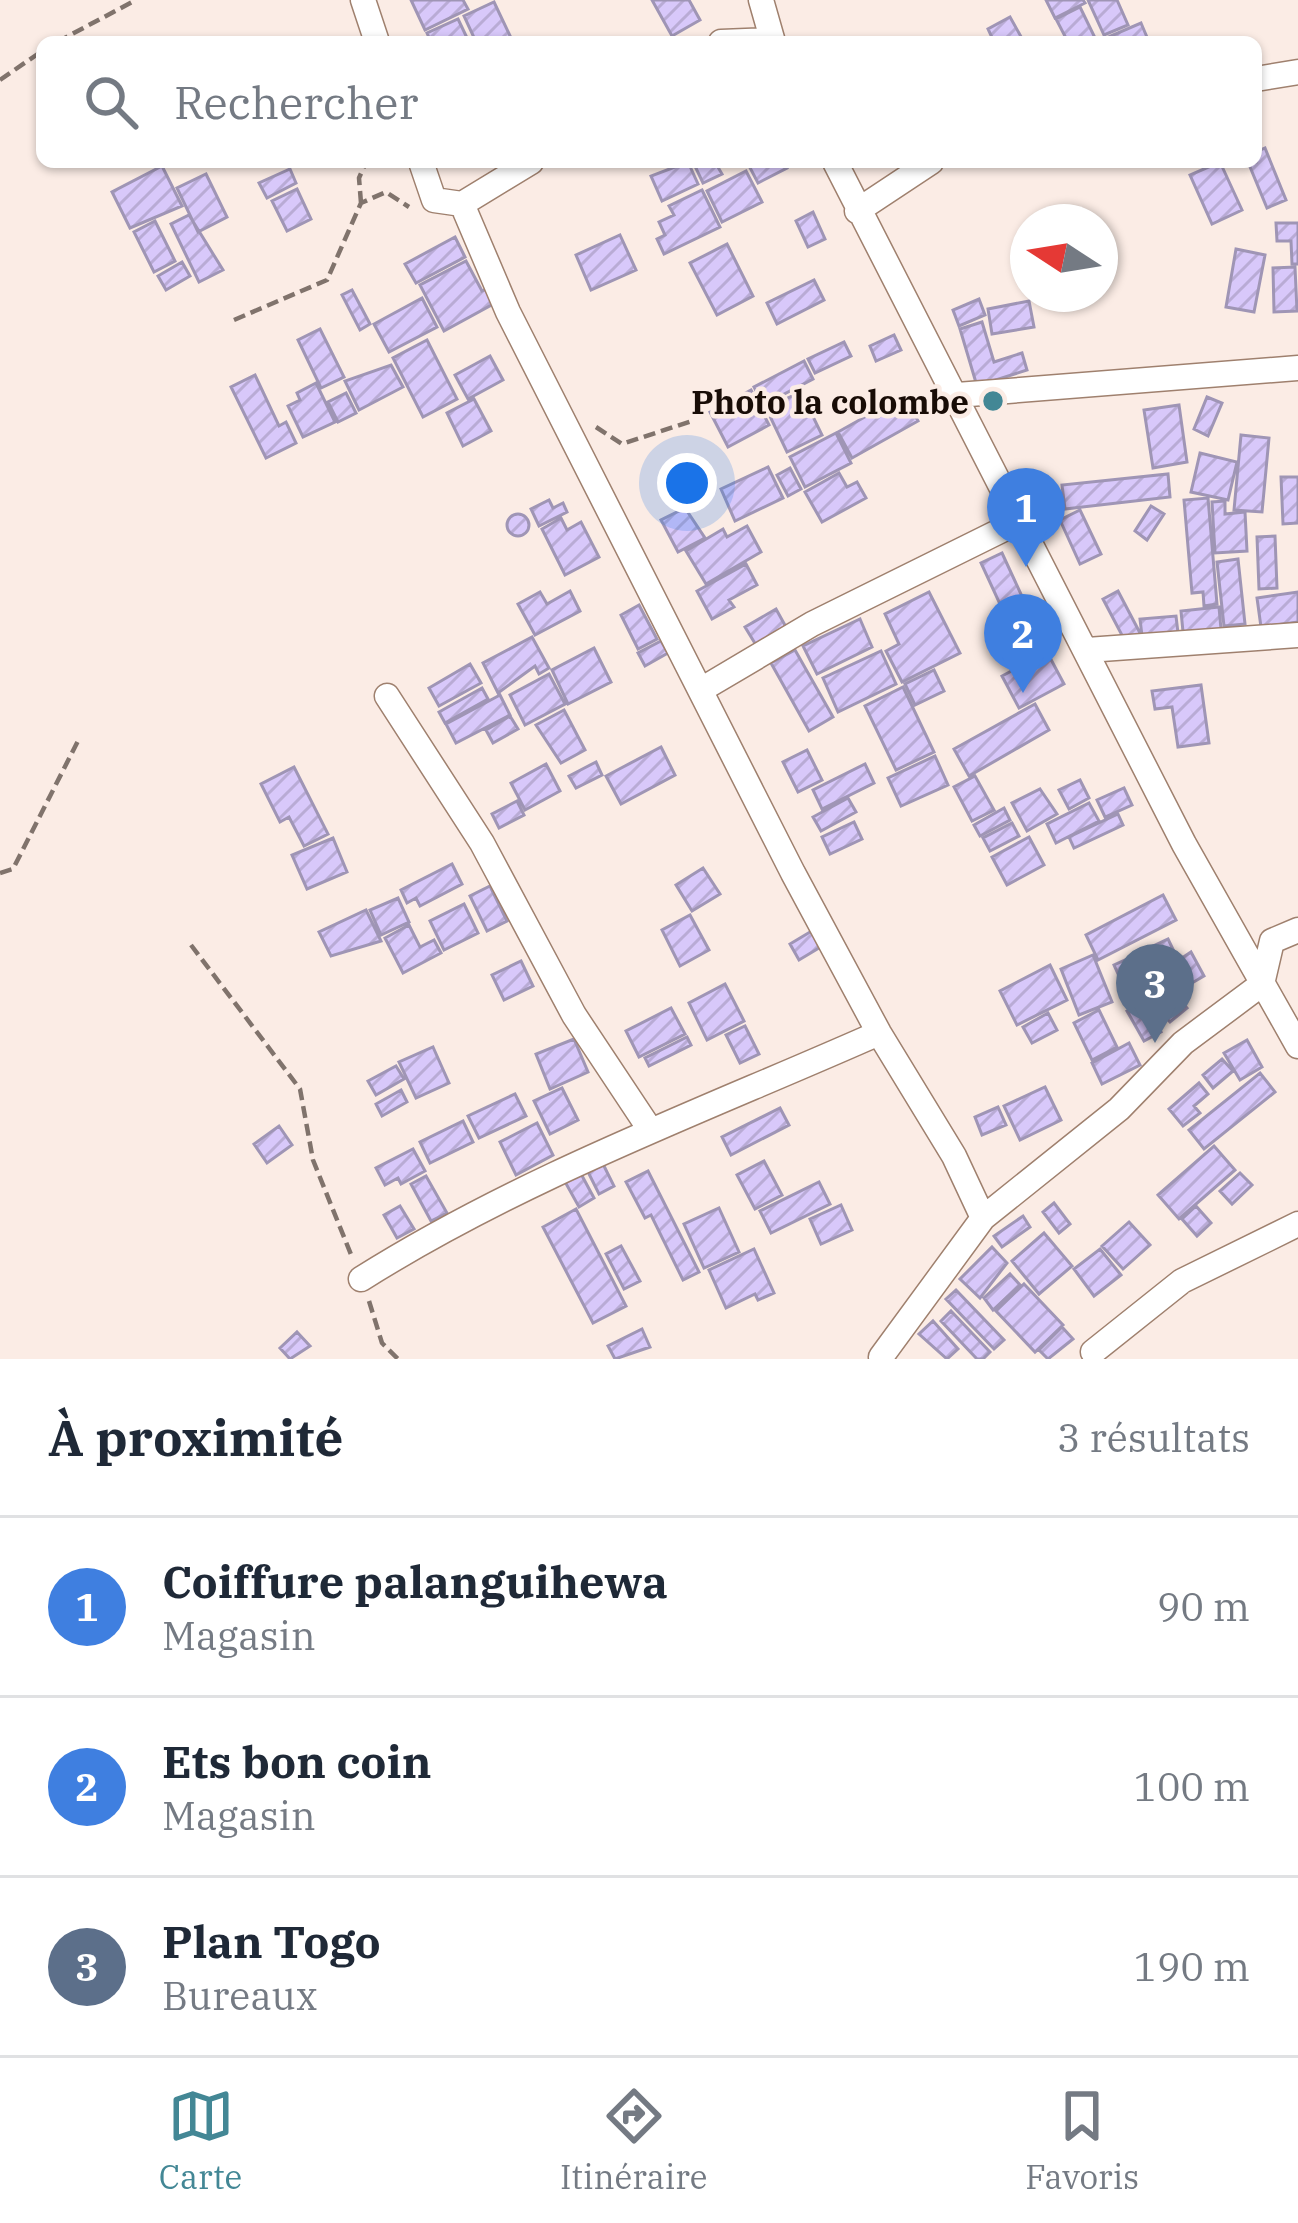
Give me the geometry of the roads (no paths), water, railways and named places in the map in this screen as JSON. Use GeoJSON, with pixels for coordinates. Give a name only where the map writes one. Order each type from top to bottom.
{"type":"FeatureCollection","features":[{"type":"Feature","properties":{"kind":"street"},"geometry":{"type":"LineString","coordinates":[[363,0],[375,36]]}},
{"type":"Feature","properties":{"kind":"street"},"geometry":{"type":"LineString","coordinates":[[760,0],[771,36]]}},
{"type":"Feature","properties":{"kind":"street"},"geometry":{"type":"LineString","coordinates":[[1262,79],[1298,72]]}},
{"type":"Feature","properties":{"kind":"street"},"geometry":{"type":"LineString","coordinates":[[423,168],[434,200],[462,204],[521,168]]}},
{"type":"Feature","properties":{"kind":"street"},"geometry":{"type":"LineString","coordinates":[[839,168],[857,212],[957,395],[1016,523],[1298,1046]]}},
{"type":"Feature","properties":{"kind":"street"},"geometry":{"type":"LineString","coordinates":[[857,212],[923,168]]}},
{"type":"Feature","properties":{"kind":"street"},"geometry":{"type":"LineString","coordinates":[[462,204],[508,312],[879,1033],[954,1156],[983,1218]]}},
{"type":"Feature","properties":{"kind":"street"},"geometry":{"type":"LineString","coordinates":[[957,395],[1298,368]]}},
{"type":"Feature","properties":{"kind":"street"},"geometry":{"type":"LineString","coordinates":[[704,688],[812,624],[1016,523]]}},
{"type":"Feature","properties":{"kind":"street"},"geometry":{"type":"LineString","coordinates":[[1087,650],[1298,635]]}},
{"type":"Feature","properties":{"kind":"street"},"geometry":{"type":"LineString","coordinates":[[387,696],[482,843],[574,1015],[649,1127]]}},
{"type":"Feature","properties":{"kind":"street"},"geometry":{"type":"LineString","coordinates":[[881,1357],[983,1218],[1119,1109],[1183,1043],[1262,984],[1272,941],[1298,930]]}},
{"type":"Feature","properties":{"kind":"street"},"geometry":{"type":"LineString","coordinates":[[361,1279],[423,1240],[649,1127],[879,1033]]}},
{"type":"Feature","properties":{"kind":"street"},"geometry":{"type":"LineString","coordinates":[[1093,1352],[1182,1281],[1298,1224]]}},
{"type":"Feature","properties":{"kind":"place","name":"Photo la colombe"},"geometry":{"type":"Point","coordinates":[993,401]}},
{"type":"Feature","properties":{"kind":"place","name":"Coiffure palanguihewa"},"geometry":{"type":"Point","coordinates":[1026,567]}},
{"type":"Feature","properties":{"kind":"place","name":"Ets bon coin"},"geometry":{"type":"Point","coordinates":[1023,693]}},
{"type":"Feature","properties":{"kind":"place","name":"Plan Togo"},"geometry":{"type":"Point","coordinates":[1155,1043]}}]}
